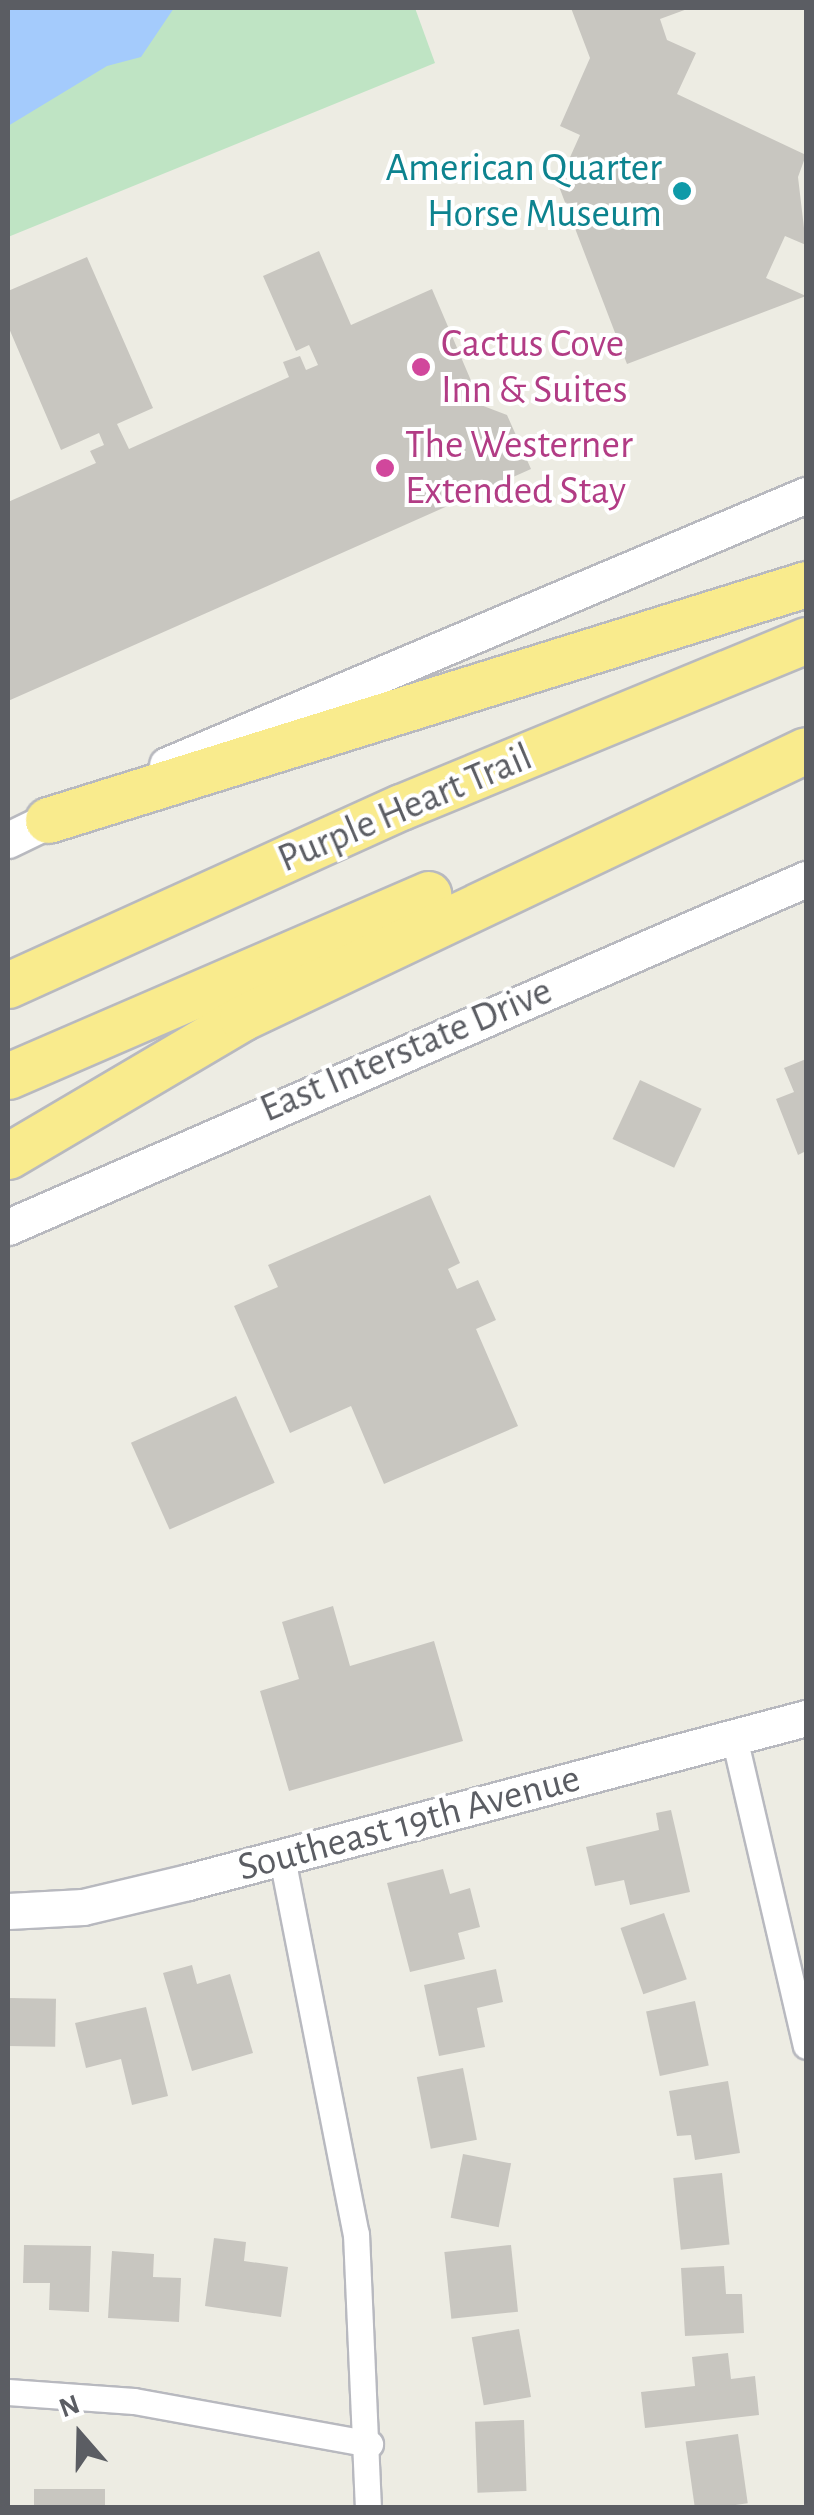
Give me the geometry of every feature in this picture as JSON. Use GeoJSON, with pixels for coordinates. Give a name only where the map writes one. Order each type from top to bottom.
{"type":"FeatureCollection","features":[{"type":"Feature","properties":{"kind":"highway"},"geometry":{"type":"LineString","coordinates":[[48,820],[806,584]]}},
{"type":"Feature","properties":{"kind":"highway","name":"Purple Heart Trail"},"geometry":{"type":"LineString","coordinates":[[8,986],[401,807],[806,640]]}},
{"type":"Feature","properties":{"kind":"highway"},"geometry":{"type":"LineString","coordinates":[[8,1076],[806,732]]}},
{"type":"Feature","properties":{"kind":"highway"},"geometry":{"type":"LineString","coordinates":[[8,1156],[242,1018],[806,750]]}},
{"type":"Feature","properties":{"kind":"main road"},"geometry":{"type":"LineString","coordinates":[[8,840],[348,682],[806,496]]}},
{"type":"Feature","properties":{"kind":"main road","name":"East Interstate Drive"},"geometry":{"type":"LineString","coordinates":[[8,1226],[806,878]]}},
{"type":"Feature","properties":{"kind":"main road","name":"Southeast 19th Avenue"},"geometry":{"type":"LineString","coordinates":[[8,1911],[83,1907],[806,1718]]}},
{"type":"Feature","properties":{"kind":"street"},"geometry":{"type":"LineString","coordinates":[[734,1737],[806,2046]]}},
{"type":"Feature","properties":{"kind":"street"},"geometry":{"type":"LineString","coordinates":[[282,1858],[356,2234],[370,2444],[368,2508]]}},
{"type":"Feature","properties":{"kind":"street"},"geometry":{"type":"LineString","coordinates":[[8,2392],[134,2401],[370,2444]]}},
{"type":"Feature","properties":{"kind":"green space"},"geometry":{"type":"Polygon","coordinates":[[[8,8],[415,8],[435,63],[8,237],[8,8]]]}},
{"type":"Feature","properties":{"kind":"water"},"geometry":{"type":"Polygon","coordinates":[[[8,8],[174,8],[141,57],[107,66],[8,126],[8,8]]]}},
{"type":"Feature","properties":{"kind":"building","name":"American Quarter Horse Museum"},"geometry":{"type":"Polygon","coordinates":[[[571,8],[690,8],[660,19],[667,40],[696,53],[677,94],[806,155],[798,177],[806,245],[785,236],[766,278],[806,296],[627,364],[558,184],[580,135],[560,126],[590,58],[571,8]]]}},
{"type":"Feature","properties":{"kind":"building"},"geometry":{"type":"Polygon","coordinates":[[[319,251],[351,325],[432,289],[472,383],[465,399],[507,415],[531,469],[8,701],[8,502],[96,463],[90,451],[104,445],[99,433],[61,450],[8,326],[8,291],[87,257],[153,408],[117,424],[129,449],[289,377],[283,362],[300,356],[306,370],[318,365],[309,345],[296,351],[263,276],[319,251]]]}},
{"type":"Feature","properties":{"kind":"building"},"geometry":{"type":"Polygon","coordinates":[[[806,1059],[806,1151],[798,1155],[776,1099],[794,1092],[784,1068],[806,1059]]]}},
{"type":"Feature","properties":{"kind":"building"},"geometry":{"type":"Polygon","coordinates":[[[640,1080],[702,1109],[674,1168],[613,1139],[640,1080]]]}},
{"type":"Feature","properties":{"kind":"building"},"geometry":{"type":"Polygon","coordinates":[[[430,1195],[460,1263],[448,1269],[457,1289],[478,1280],[496,1320],[476,1329],[518,1426],[384,1484],[351,1406],[290,1433],[234,1306],[278,1287],[268,1265],[430,1195]]]}},
{"type":"Feature","properties":{"kind":"building"},"geometry":{"type":"Polygon","coordinates":[[[236,1396],[275,1483],[170,1530],[131,1443],[236,1396]]]}},
{"type":"Feature","properties":{"kind":"building"},"geometry":{"type":"Polygon","coordinates":[[[333,1606],[350,1666],[434,1641],[463,1741],[289,1791],[260,1691],[299,1679],[282,1622],[333,1606]]]}},
{"type":"Feature","properties":{"kind":"building"},"geometry":{"type":"Polygon","coordinates":[[[671,1810],[690,1892],[630,1905],[624,1880],[595,1886],[586,1847],[659,1830],[656,1813],[671,1810]]]}},
{"type":"Feature","properties":{"kind":"building"},"geometry":{"type":"Polygon","coordinates":[[[443,1869],[450,1894],[470,1888],[480,1927],[458,1933],[465,1959],[410,1972],[387,1883],[443,1869]]]}},
{"type":"Feature","properties":{"kind":"building"},"geometry":{"type":"Polygon","coordinates":[[[664,1913],[687,1979],[643,1994],[621,1928],[664,1913]]]}},
{"type":"Feature","properties":{"kind":"building"},"geometry":{"type":"Polygon","coordinates":[[[192,1965],[197,1984],[230,1974],[253,2053],[192,2071],[163,1973],[192,1965]]]}},
{"type":"Feature","properties":{"kind":"building"},"geometry":{"type":"Polygon","coordinates":[[[496,1969],[503,2002],[477,2008],[485,2047],[439,2056],[424,1985],[496,1969]]]}},
{"type":"Feature","properties":{"kind":"building"},"geometry":{"type":"Polygon","coordinates":[[[8,1998],[56,1999],[55,2047],[8,2046],[8,1998]]]}},
{"type":"Feature","properties":{"kind":"building"},"geometry":{"type":"Polygon","coordinates":[[[695,2001],[709,2066],[660,2076],[646,2011],[695,2001]]]}},
{"type":"Feature","properties":{"kind":"building"},"geometry":{"type":"Polygon","coordinates":[[[146,2007],[168,2096],[132,2105],[121,2059],[86,2068],[75,2023],[146,2007]]]}},
{"type":"Feature","properties":{"kind":"building"},"geometry":{"type":"Polygon","coordinates":[[[463,2068],[477,2140],[431,2149],[417,2077],[463,2068]]]}},
{"type":"Feature","properties":{"kind":"building"},"geometry":{"type":"Polygon","coordinates":[[[728,2081],[740,2153],[695,2160],[691,2135],[677,2136],[669,2091],[728,2081]]]}},
{"type":"Feature","properties":{"kind":"building"},"geometry":{"type":"Polygon","coordinates":[[[463,2154],[511,2163],[499,2227],[451,2218],[463,2154]]]}},
{"type":"Feature","properties":{"kind":"building"},"geometry":{"type":"Polygon","coordinates":[[[722,2173],[730,2245],[681,2250],[673,2178],[722,2173]]]}},
{"type":"Feature","properties":{"kind":"building"},"geometry":{"type":"Polygon","coordinates":[[[214,2238],[246,2242],[244,2261],[288,2267],[281,2317],[205,2306],[214,2238]]]}},
{"type":"Feature","properties":{"kind":"building"},"geometry":{"type":"Polygon","coordinates":[[[24,2245],[91,2246],[89,2312],[49,2310],[50,2283],[23,2283],[24,2245]]]}},
{"type":"Feature","properties":{"kind":"building"},"geometry":{"type":"Polygon","coordinates":[[[511,2245],[518,2312],[451,2319],[444,2252],[511,2245]]]}},
{"type":"Feature","properties":{"kind":"building"},"geometry":{"type":"Polygon","coordinates":[[[112,2251],[154,2254],[153,2277],[181,2278],[179,2322],[108,2318],[112,2251]]]}},
{"type":"Feature","properties":{"kind":"building"},"geometry":{"type":"Polygon","coordinates":[[[724,2266],[726,2294],[742,2294],[744,2333],[685,2336],[681,2268],[724,2266]]]}},
{"type":"Feature","properties":{"kind":"building"},"geometry":{"type":"Polygon","coordinates":[[[519,2329],[531,2397],[484,2405],[472,2337],[519,2329]]]}},
{"type":"Feature","properties":{"kind":"building"},"geometry":{"type":"Polygon","coordinates":[[[728,2353],[731,2379],[755,2376],[759,2415],[645,2428],[641,2392],[695,2386],[692,2357],[728,2353]]]}},
{"type":"Feature","properties":{"kind":"building"},"geometry":{"type":"Polygon","coordinates":[[[524,2420],[526,2491],[478,2493],[475,2422],[524,2420]]]}},
{"type":"Feature","properties":{"kind":"building"},"geometry":{"type":"Polygon","coordinates":[[[738,2434],[748,2503],[695,2508],[686,2441],[738,2434]]]}},
{"type":"Feature","properties":{"kind":"building"},"geometry":{"type":"Polygon","coordinates":[[[34,2489],[105,2489],[105,2508],[34,2508],[34,2489]]]}},
{"type":"Feature","properties":{"kind":"place","name":"American Quarter Horse Museum"},"geometry":{"type":"Point","coordinates":[682,191]}},
{"type":"Feature","properties":{"kind":"place","name":"Cactus Cove Inn & Suites"},"geometry":{"type":"Point","coordinates":[421,367]}},
{"type":"Feature","properties":{"kind":"place","name":"The Westerner Extended Stay"},"geometry":{"type":"Point","coordinates":[385,468]}}]}
